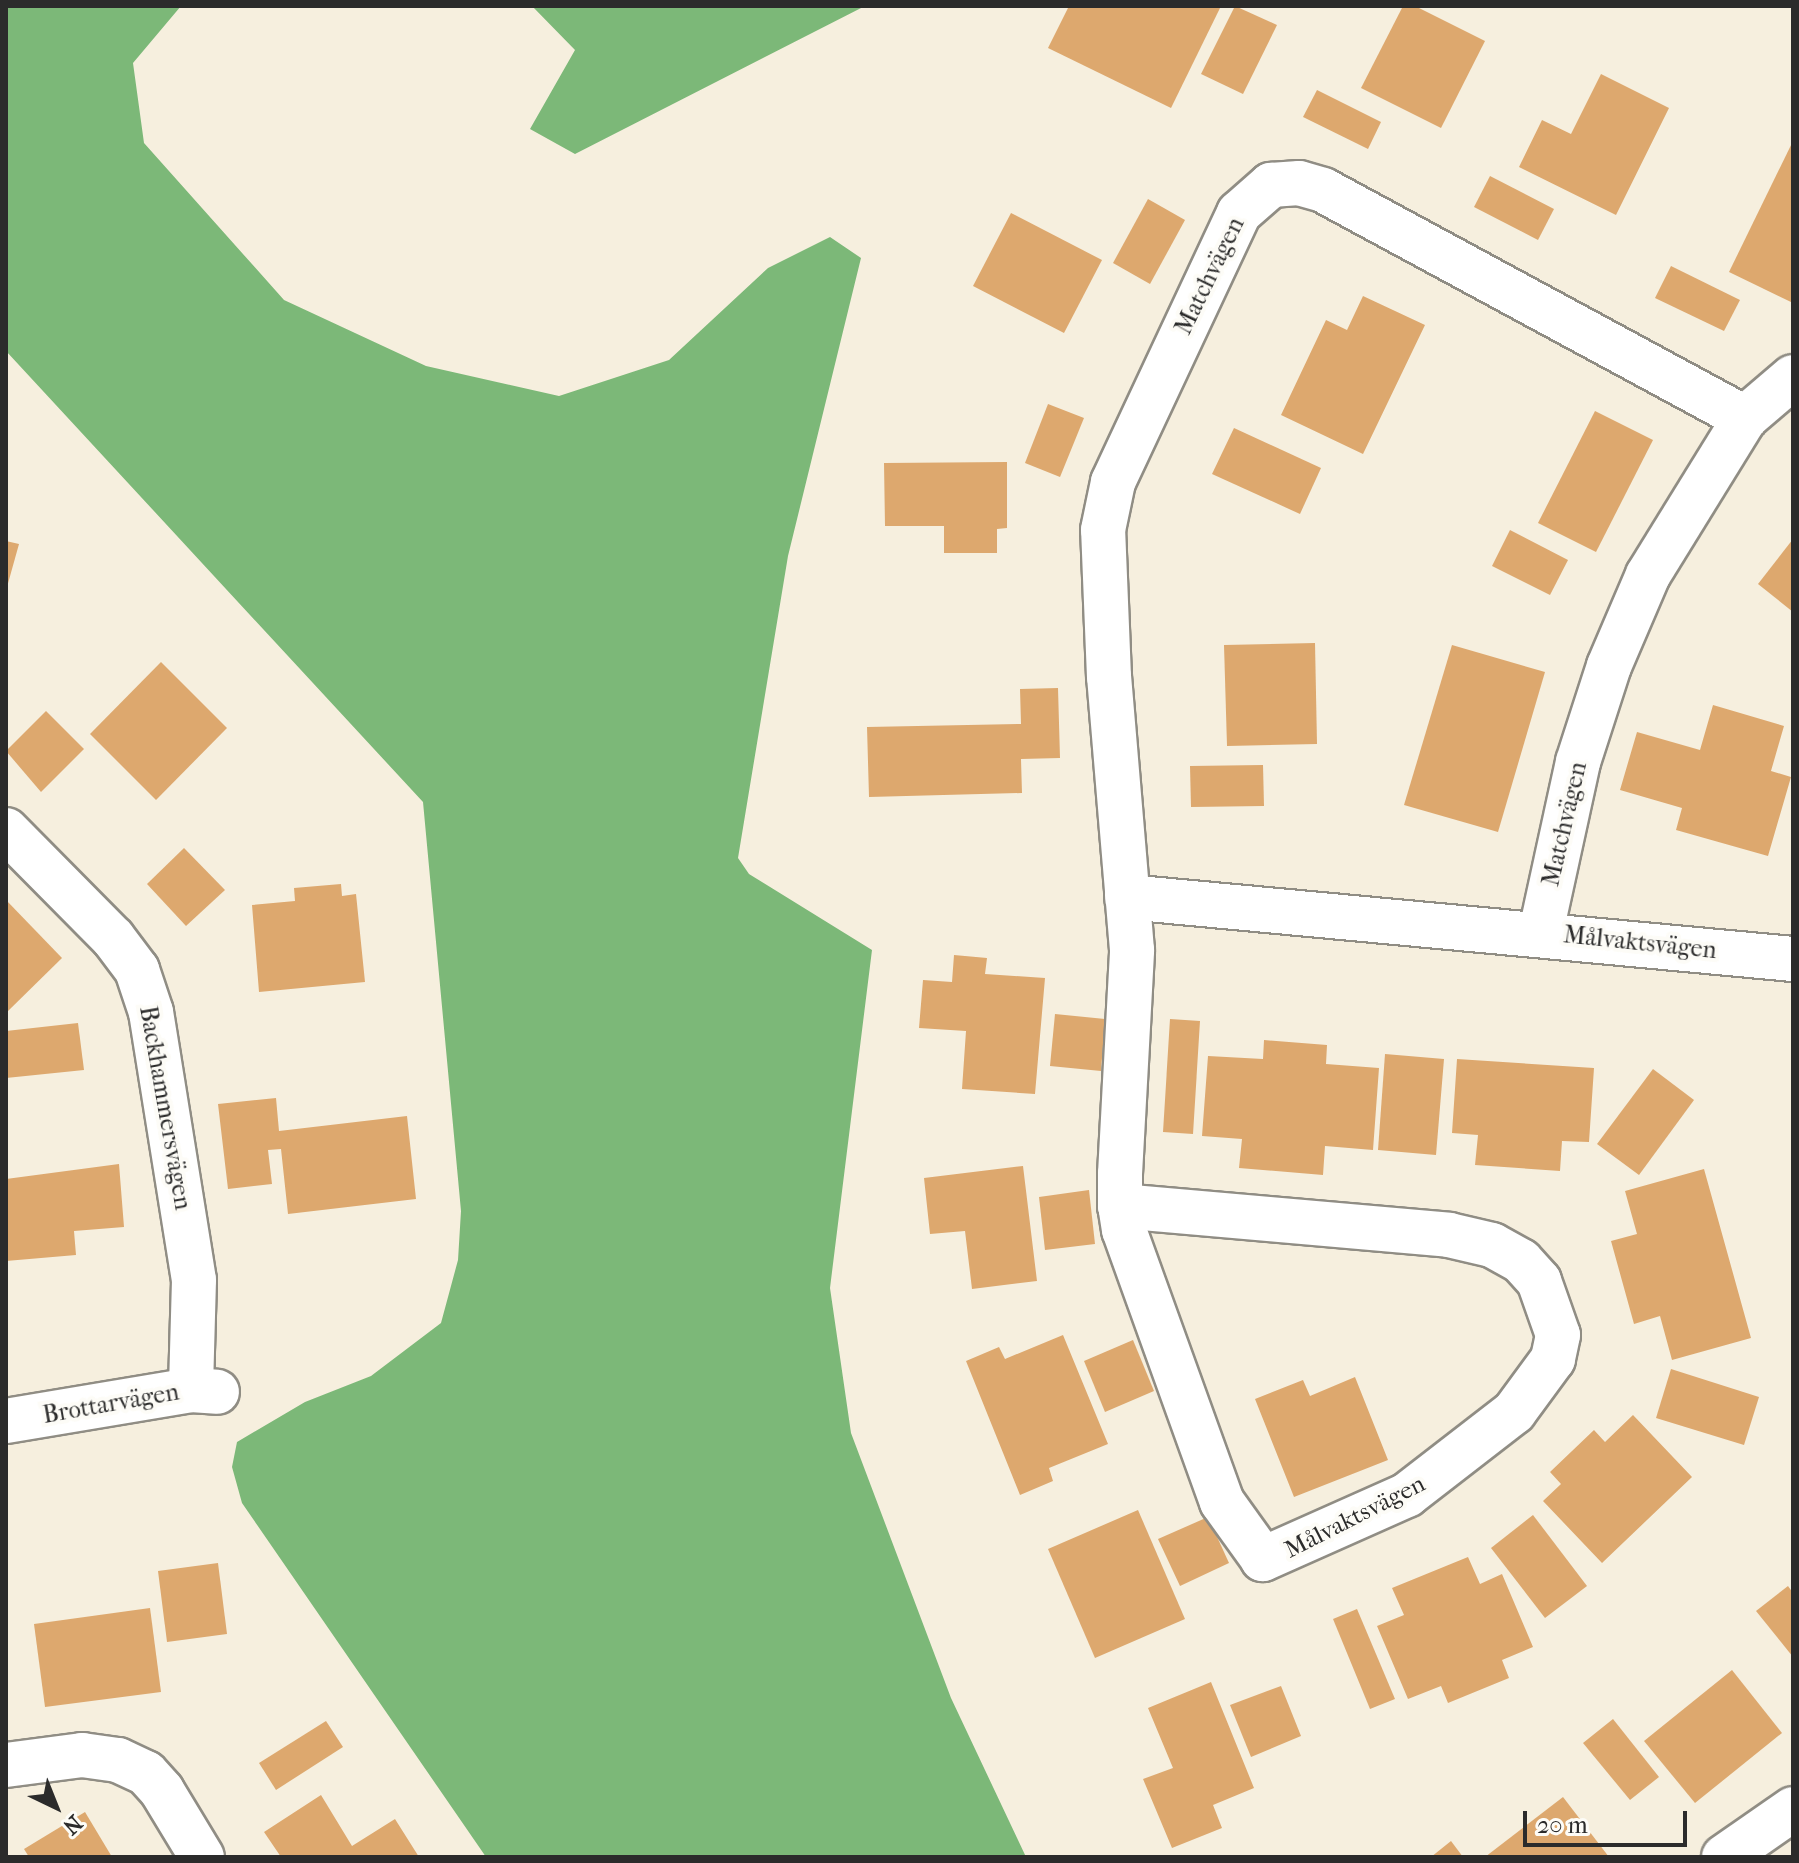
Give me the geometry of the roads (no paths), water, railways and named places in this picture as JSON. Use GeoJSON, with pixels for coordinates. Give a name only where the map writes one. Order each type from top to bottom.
{"type":"FeatureCollection","features":[{"type":"Feature","properties":{"kind":"street","name":"Matchvägen"},"geometry":{"type":"LineString","coordinates":[[1127,897],[1102,560],[1106,504],[1233,227],[1251,200],[1271,185],[1299,183],[1323,190],[1745,418]]}},
{"type":"Feature","properties":{"kind":"street","name":"Matchvägen"},"geometry":{"type":"LineString","coordinates":[[1541,932],[1578,762],[1609,666],[1648,575],[1745,418],[1793,377]]}},
{"type":"Feature","properties":{"kind":"street","name":"Backhammersvägen"},"geometry":{"type":"LineString","coordinates":[[6,830],[113,938],[137,970],[151,1012],[194,1280],[204,1391]]}},
{"type":"Feature","properties":{"kind":"street","name":"Målvaktsvägen"},"geometry":{"type":"LineString","coordinates":[[1120,1206],[1449,1235],[1492,1245],[1521,1261],[1539,1281],[1558,1335],[1553,1359],[1514,1412],[1407,1495],[1263,1559],[1222,1502],[1171,1371],[1120,1206],[1132,950],[1127,897],[1541,932],[1793,959]]}},
{"type":"Feature","properties":{"kind":"street","name":"Brottarvägen"},"geometry":{"type":"LineString","coordinates":[[6,1421],[204,1391]]}},
{"type":"Feature","properties":{"kind":"street"},"geometry":{"type":"LineString","coordinates":[[6,1765],[82,1755],[118,1760],[146,1773],[162,1791],[202,1857]]}},
{"type":"Feature","properties":{"kind":"street"},"geometry":{"type":"LineString","coordinates":[[1724,1857],[1793,1809]]}}]}
